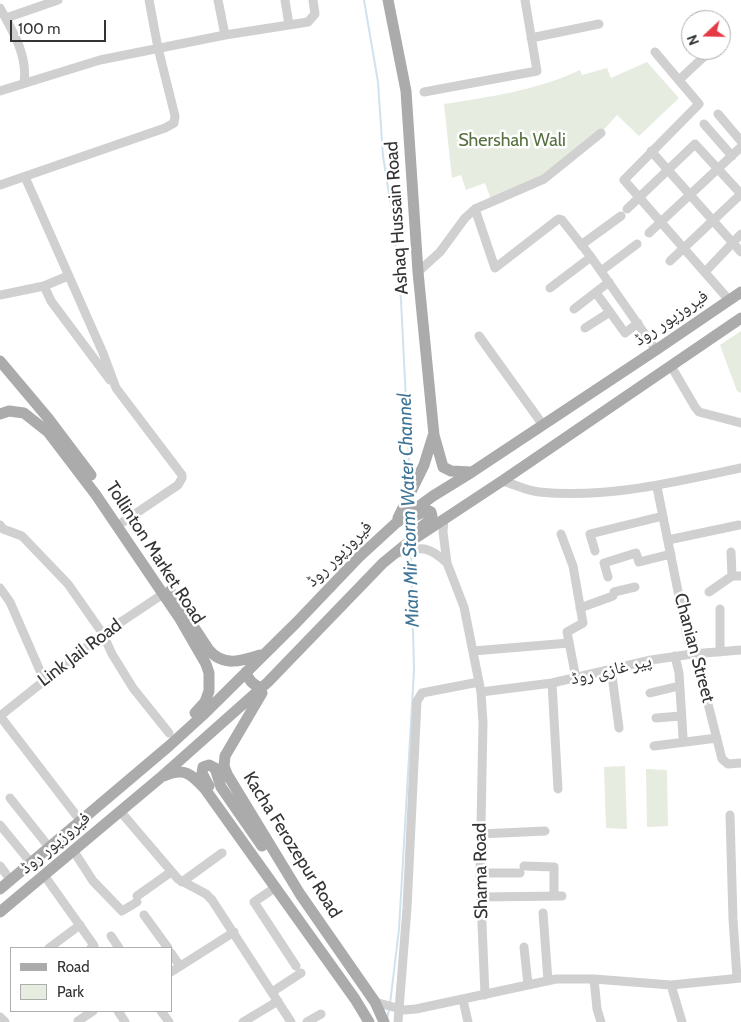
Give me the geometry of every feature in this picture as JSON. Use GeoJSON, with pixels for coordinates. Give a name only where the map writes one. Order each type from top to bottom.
{"type":"FeatureCollection","features":[{"type":"Feature","properties":{"kind":"main road","name":"Ashaq Hussain Road"},"geometry":{"type":"LineString","coordinates":[[388,0],[406,91],[418,272],[434,435],[443,467],[451,471],[472,472]]}},
{"type":"Feature","properties":{"kind":"main road","name":"فیروزپور روڈ"},"geometry":{"type":"LineString","coordinates":[[0,889],[203,715],[403,515],[735,300],[741,292]]}},
{"type":"Feature","properties":{"kind":"main road"},"geometry":{"type":"LineString","coordinates":[[671,366],[681,353],[741,313]]}},
{"type":"Feature","properties":{"kind":"main road","name":"فیروزپور روڈ"},"geometry":{"type":"LineString","coordinates":[[0,912],[160,778],[265,685],[383,563],[394,554],[411,545],[444,519],[741,318]]}},
{"type":"Feature","properties":{"kind":"main road","name":"Tollinton Market Road"},"geometry":{"type":"LineString","coordinates":[[0,361],[80,459],[123,522],[183,617],[206,664],[210,682],[205,702],[169,746]]}},
{"type":"Feature","properties":{"kind":"main road","name":"Tollinton Market Road"},"geometry":{"type":"LineString","coordinates":[[0,414],[9,410],[24,413],[48,432],[96,494],[163,594],[216,658],[239,662],[264,654]]}},
{"type":"Feature","properties":{"kind":"main road","name":"Ashaq Hussain Road"},"geometry":{"type":"LineString","coordinates":[[403,515],[430,450],[434,435]]}},
{"type":"Feature","properties":{"kind":"main road"},"geometry":{"type":"LineString","coordinates":[[383,563],[401,542],[430,520],[431,512],[424,511],[385,532]]}},
{"type":"Feature","properties":{"kind":"main road"},"geometry":{"type":"LineString","coordinates":[[246,672],[252,683],[265,685]]}},
{"type":"Feature","properties":{"kind":"main road","name":"Kacha Ferozepur Road"},"geometry":{"type":"LineString","coordinates":[[265,685],[229,749],[224,766],[230,780],[300,894],[375,1002],[384,1022]]}},
{"type":"Feature","properties":{"kind":"main road"},"geometry":{"type":"LineString","coordinates":[[203,715],[221,703],[226,702],[230,704],[227,714],[204,739]]}},
{"type":"Feature","properties":{"kind":"main road"},"geometry":{"type":"LineString","coordinates":[[235,828],[224,806],[202,776],[202,770],[206,766],[211,765],[215,768],[230,801],[280,872],[300,894]]}},
{"type":"Feature","properties":{"kind":"main road"},"geometry":{"type":"LineString","coordinates":[[160,778],[181,771],[192,776],[206,789],[355,999],[369,1022]]}},
{"type":"Feature","properties":{"kind":"street"},"geometry":{"type":"LineString","coordinates":[[6,18],[58,0]]}},
{"type":"Feature","properties":{"kind":"street"},"geometry":{"type":"LineString","coordinates":[[0,185],[165,128],[174,123],[175,116],[158,48],[149,0]]}},
{"type":"Feature","properties":{"kind":"street"},"geometry":{"type":"LineString","coordinates":[[218,0],[225,35]]}},
{"type":"Feature","properties":{"kind":"street"},"geometry":{"type":"LineString","coordinates":[[285,0],[289,25]]}},
{"type":"Feature","properties":{"kind":"street"},"geometry":{"type":"LineString","coordinates":[[0,91],[100,60],[225,35],[308,22],[313,19],[315,14],[313,0]]}},
{"type":"Feature","properties":{"kind":"street"},"geometry":{"type":"LineString","coordinates":[[424,92],[536,72],[525,0]]}},
{"type":"Feature","properties":{"kind":"street"},"geometry":{"type":"LineString","coordinates":[[0,8],[18,42],[24,60],[26,74],[24,83]]}},
{"type":"Feature","properties":{"kind":"street"},"geometry":{"type":"LineString","coordinates":[[531,38],[598,24]]}},
{"type":"Feature","properties":{"kind":"street"},"geometry":{"type":"LineString","coordinates":[[655,52],[699,104],[624,180],[705,272],[735,300]]}},
{"type":"Feature","properties":{"kind":"street"},"geometry":{"type":"LineString","coordinates":[[679,80],[700,60]]}},
{"type":"Feature","properties":{"kind":"street"},"geometry":{"type":"LineString","coordinates":[[718,114],[741,141]]}},
{"type":"Feature","properties":{"kind":"street"},"geometry":{"type":"LineString","coordinates":[[704,124],[732,156]]}},
{"type":"Feature","properties":{"kind":"street"},"geometry":{"type":"LineString","coordinates":[[418,272],[440,252],[465,218],[475,209],[544,179],[601,133]]}},
{"type":"Feature","properties":{"kind":"street"},"geometry":{"type":"LineString","coordinates":[[582,245],[624,213],[695,144],[741,194],[670,260]]}},
{"type":"Feature","properties":{"kind":"street"},"geometry":{"type":"LineString","coordinates":[[649,234],[741,147]]}},
{"type":"Feature","properties":{"kind":"street"},"geometry":{"type":"LineString","coordinates":[[651,151],[741,252]]}},
{"type":"Feature","properties":{"kind":"street"},"geometry":{"type":"LineString","coordinates":[[25,177],[103,353],[116,388]]}},
{"type":"Feature","properties":{"kind":"street"},"geometry":{"type":"LineString","coordinates":[[475,209],[495,268],[559,219],[591,257],[656,350]]}},
{"type":"Feature","properties":{"kind":"street"},"geometry":{"type":"LineString","coordinates":[[705,272],[741,234]]}},
{"type":"Feature","properties":{"kind":"street"},"geometry":{"type":"LineString","coordinates":[[601,271],[637,244]]}},
{"type":"Feature","properties":{"kind":"street"},"geometry":{"type":"LineString","coordinates":[[550,288],[591,257]]}},
{"type":"Feature","properties":{"kind":"street"},"geometry":{"type":"LineString","coordinates":[[0,295],[44,286],[68,276]]}},
{"type":"Feature","properties":{"kind":"street"},"geometry":{"type":"LineString","coordinates":[[574,309],[609,282]]}},
{"type":"Feature","properties":{"kind":"street"},"geometry":{"type":"LineString","coordinates":[[44,286],[51,300],[182,475],[181,482],[178,485],[123,522]]}},
{"type":"Feature","properties":{"kind":"street"},"geometry":{"type":"LineString","coordinates":[[596,293],[625,333],[638,323]]}},
{"type":"Feature","properties":{"kind":"street"},"geometry":{"type":"LineString","coordinates":[[586,328],[610,312]]}},
{"type":"Feature","properties":{"kind":"street"},"geometry":{"type":"LineString","coordinates":[[480,336],[543,425]]}},
{"type":"Feature","properties":{"kind":"street"},"geometry":{"type":"LineString","coordinates":[[671,366],[699,412],[741,423]]}},
{"type":"Feature","properties":{"kind":"street"},"geometry":{"type":"LineString","coordinates":[[502,481],[538,492],[568,494],[607,492],[657,487],[741,468]]}},
{"type":"Feature","properties":{"kind":"street","name":"Chanian Street"},"geometry":{"type":"LineString","coordinates":[[657,487],[687,636],[703,684],[722,759],[728,764],[741,763]]}},
{"type":"Feature","properties":{"kind":"street"},"geometry":{"type":"LineString","coordinates":[[595,550],[590,534],[663,516]]}},
{"type":"Feature","properties":{"kind":"street","name":"Shama Road"},"geometry":{"type":"LineString","coordinates":[[444,519],[443,532],[448,563],[464,607],[481,692],[483,723],[480,873],[485,995]]}},
{"type":"Feature","properties":{"kind":"street"},"geometry":{"type":"LineString","coordinates":[[0,525],[22,536],[68,584],[103,634],[112,654],[133,688],[169,733]]}},
{"type":"Feature","properties":{"kind":"street"},"geometry":{"type":"LineString","coordinates":[[668,540],[739,525]]}},
{"type":"Feature","properties":{"kind":"street"},"geometry":{"type":"LineString","coordinates":[[561,534],[573,566],[583,625],[568,631],[576,678]]}},
{"type":"Feature","properties":{"kind":"street"},"geometry":{"type":"LineString","coordinates":[[411,545],[433,551],[448,563]]}},
{"type":"Feature","properties":{"kind":"street"},"geometry":{"type":"LineString","coordinates":[[710,592],[736,576],[731,552]]}},
{"type":"Feature","properties":{"kind":"street"},"geometry":{"type":"LineString","coordinates":[[608,577],[604,563],[636,553],[639,562],[671,554]]}},
{"type":"Feature","properties":{"kind":"street"},"geometry":{"type":"LineString","coordinates":[[580,608],[613,596],[614,592],[635,587]]}},
{"type":"Feature","properties":{"kind":"street"},"geometry":{"type":"LineString","coordinates":[[0,588],[10,602],[44,680]]}},
{"type":"Feature","properties":{"kind":"street","name":"Link Jail Road"},"geometry":{"type":"LineString","coordinates":[[0,716],[103,634],[163,594]]}},
{"type":"Feature","properties":{"kind":"street"},"geometry":{"type":"LineString","coordinates":[[720,609],[720,652]]}},
{"type":"Feature","properties":{"kind":"street"},"geometry":{"type":"LineString","coordinates":[[473,651],[569,643]]}},
{"type":"Feature","properties":{"kind":"street","name":"پیر غازی روڈ"},"geometry":{"type":"LineString","coordinates":[[481,692],[552,683],[611,668],[675,656],[741,650]]}},
{"type":"Feature","properties":{"kind":"street"},"geometry":{"type":"LineString","coordinates":[[675,656],[679,673],[683,737]]}},
{"type":"Feature","properties":{"kind":"street"},"geometry":{"type":"LineString","coordinates":[[611,668],[619,728]]}},
{"type":"Feature","properties":{"kind":"street"},"geometry":{"type":"LineString","coordinates":[[400,1022],[416,701],[422,693],[479,682]]}},
{"type":"Feature","properties":{"kind":"street"},"geometry":{"type":"LineString","coordinates":[[552,683],[558,790]]}},
{"type":"Feature","properties":{"kind":"street"},"geometry":{"type":"LineString","coordinates":[[650,693],[680,686]]}},
{"type":"Feature","properties":{"kind":"street"},"geometry":{"type":"LineString","coordinates":[[0,716],[76,815]]}},
{"type":"Feature","properties":{"kind":"street"},"geometry":{"type":"LineString","coordinates":[[656,718],[681,716]]}},
{"type":"Feature","properties":{"kind":"street"},"geometry":{"type":"LineString","coordinates":[[654,746],[717,738]]}},
{"type":"Feature","properties":{"kind":"street"},"geometry":{"type":"LineString","coordinates":[[10,798],[45,842]]}},
{"type":"Feature","properties":{"kind":"street"},"geometry":{"type":"LineString","coordinates":[[120,811],[171,872],[182,882],[206,894],[234,932],[291,1022]]}},
{"type":"Feature","properties":{"kind":"street"},"geometry":{"type":"LineString","coordinates":[[375,1002],[400,1009],[416,1009],[556,979],[594,979],[671,985],[739,978],[733,920],[730,815]]}},
{"type":"Feature","properties":{"kind":"street"},"geometry":{"type":"LineString","coordinates":[[0,825],[27,858]]}},
{"type":"Feature","properties":{"kind":"street"},"geometry":{"type":"LineString","coordinates":[[480,834],[545,831]]}},
{"type":"Feature","properties":{"kind":"street"},"geometry":{"type":"LineString","coordinates":[[73,850],[93,881],[122,911],[171,872]]}},
{"type":"Feature","properties":{"kind":"street"},"geometry":{"type":"LineString","coordinates":[[182,882],[222,853]]}},
{"type":"Feature","properties":{"kind":"street"},"geometry":{"type":"LineString","coordinates":[[0,866],[6,874]]}},
{"type":"Feature","properties":{"kind":"street"},"geometry":{"type":"LineString","coordinates":[[480,873],[554,867],[558,896],[481,897]]}},
{"type":"Feature","properties":{"kind":"street"},"geometry":{"type":"LineString","coordinates":[[44,875],[93,944],[92,947]]}},
{"type":"Feature","properties":{"kind":"street"},"geometry":{"type":"LineString","coordinates":[[272,992],[299,970],[254,902],[276,887]]}},
{"type":"Feature","properties":{"kind":"street"},"geometry":{"type":"LineString","coordinates":[[544,913],[548,981]]}},
{"type":"Feature","properties":{"kind":"street"},"geometry":{"type":"LineString","coordinates":[[144,914],[167,947]]}},
{"type":"Feature","properties":{"kind":"street"},"geometry":{"type":"LineString","coordinates":[[50,947],[80,925]]}},
{"type":"Feature","properties":{"kind":"street"},"geometry":{"type":"LineString","coordinates":[[172,971],[234,932]]}},
{"type":"Feature","properties":{"kind":"street"},"geometry":{"type":"LineString","coordinates":[[111,936],[118,947]]}},
{"type":"Feature","properties":{"kind":"street"},"geometry":{"type":"LineString","coordinates":[[524,947],[528,986]]}},
{"type":"Feature","properties":{"kind":"street"},"geometry":{"type":"LineString","coordinates":[[172,954],[180,966]]}},
{"type":"Feature","properties":{"kind":"street"},"geometry":{"type":"LineString","coordinates":[[594,979],[597,1009],[601,1022]]}},
{"type":"Feature","properties":{"kind":"street"},"geometry":{"type":"LineString","coordinates":[[671,985],[682,1022]]}},
{"type":"Feature","properties":{"kind":"street"},"geometry":{"type":"LineString","coordinates":[[464,1000],[468,1022]]}},
{"type":"Feature","properties":{"kind":"street"},"geometry":{"type":"LineString","coordinates":[[243,1022],[278,1001]]}},
{"type":"Feature","properties":{"kind":"street"},"geometry":{"type":"LineString","coordinates":[[400,1022],[416,1009]]}},
{"type":"Feature","properties":{"kind":"street"},"geometry":{"type":"LineString","coordinates":[[78,1021],[92,1012]]}},
{"type":"Feature","properties":{"kind":"street"},"geometry":{"type":"LineString","coordinates":[[307,1022],[321,1014]]}},
{"type":"Feature","properties":{"kind":"street"},"geometry":{"type":"LineString","coordinates":[[0,1017],[4,1022]]}},
{"type":"Feature","properties":{"kind":"green space","name":"Shershah Wali"},"geometry":{"type":"Polygon","coordinates":[[[647,62],[679,98],[639,136],[617,115],[601,133],[544,179],[492,202],[485,183],[466,190],[461,175],[452,178],[444,104],[531,88],[580,70],[582,75],[607,68],[611,78],[647,62]]]}},
{"type":"Feature","properties":{"kind":"green space"},"geometry":{"type":"Polygon","coordinates":[[[741,331],[741,393],[737,391],[720,345],[741,331]]]}},
{"type":"Feature","properties":{"kind":"green space"},"geometry":{"type":"Polygon","coordinates":[[[625,766],[627,829],[606,828],[604,767],[625,766]]]}},
{"type":"Feature","properties":{"kind":"green space"},"geometry":{"type":"Polygon","coordinates":[[[646,769],[667,770],[668,826],[647,827],[646,769]]]}},
{"type":"Feature","properties":{"kind":"waterway","name":"Mian Mir Storm Water Channel"},"geometry":{"type":"LineString","coordinates":[[364,0],[378,82],[383,156],[393,219],[401,300],[410,482]]}},
{"type":"Feature","properties":{"kind":"waterway","name":"Mian Mir Storm Water Channel"},"geometry":{"type":"LineString","coordinates":[[411,520],[411,535]]}},
{"type":"Feature","properties":{"kind":"waterway","name":"Mian Mir Storm Water Channel"},"geometry":{"type":"LineString","coordinates":[[390,1004],[399,929],[414,670],[411,552]]}},
{"type":"Feature","properties":{"kind":"waterway","name":"Mian Mir Storm Water Channel"},"geometry":{"type":"LineString","coordinates":[[387,1019],[389,1009]]}}]}
